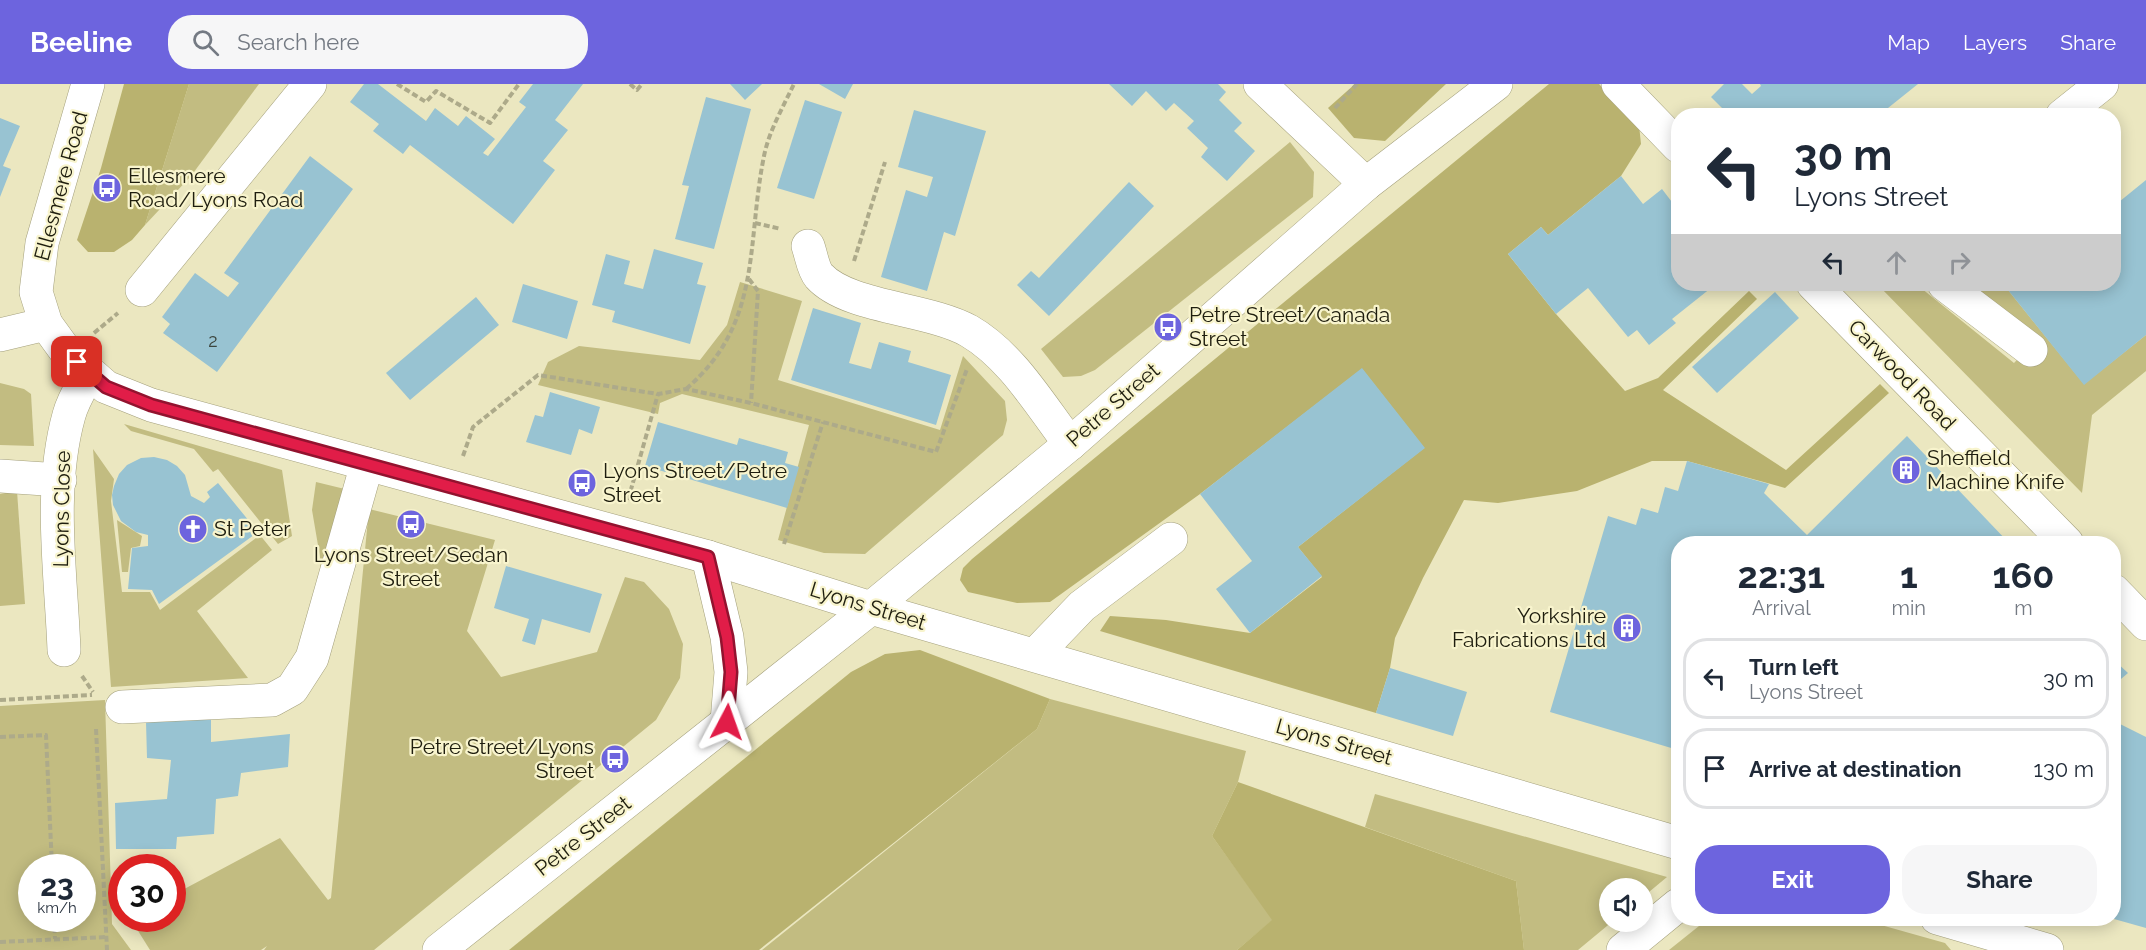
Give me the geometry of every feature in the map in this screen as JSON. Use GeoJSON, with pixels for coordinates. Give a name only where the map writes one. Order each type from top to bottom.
{"type":"FeatureCollection","features":[{"type":"Feature","properties":{"kind":"street","name":"Ellesmere Road"},"geometry":{"type":"LineString","coordinates":[[78,363],[46,324],[36,292],[42,243],[88,84]]}},
{"type":"Feature","properties":{"kind":"street"},"geometry":{"type":"LineString","coordinates":[[142,290],[310,84]]}},
{"type":"Feature","properties":{"kind":"street"},"geometry":{"type":"LineString","coordinates":[[1260,84],[1366,184]]}},
{"type":"Feature","properties":{"kind":"street","name":"Petre Street"},"geometry":{"type":"LineString","coordinates":[[439,950],[871,608],[1070,444],[1366,184],[1496,84]]}},
{"type":"Feature","properties":{"kind":"street"},"geometry":{"type":"LineString","coordinates":[[2072,108],[2102,84]]}},
{"type":"Feature","properties":{"kind":"street"},"geometry":{"type":"LineString","coordinates":[[1625,88],[1671,138]]}},
{"type":"Feature","properties":{"kind":"street"},"geometry":{"type":"LineString","coordinates":[[808,246],[818,275],[844,294],[941,319],[968,331],[994,349],[1015,372],[1070,444]]}},
{"type":"Feature","properties":{"kind":"street","name":"Carwood Road"},"geometry":{"type":"LineString","coordinates":[[1820,291],[2060,536]]}},
{"type":"Feature","properties":{"kind":"street"},"geometry":{"type":"LineString","coordinates":[[1953,291],[2031,350]]}},
{"type":"Feature","properties":{"kind":"street"},"geometry":{"type":"LineString","coordinates":[[0,335],[46,324]]}},
{"type":"Feature","properties":{"kind":"street","name":"Lyons Street"},"geometry":{"type":"LineString","coordinates":[[78,363],[106,387],[151,405],[708,557],[871,608],[1671,841]]}},
{"type":"Feature","properties":{"kind":"street","name":"Lyons Close"},"geometry":{"type":"LineString","coordinates":[[64,650],[58,509],[63,444],[78,363]]}},
{"type":"Feature","properties":{"kind":"street"},"geometry":{"type":"LineString","coordinates":[[104,707],[272,700],[292,689],[312,658],[367,464]]}},
{"type":"Feature","properties":{"kind":"street"},"geometry":{"type":"LineString","coordinates":[[0,476],[60,480]]}},
{"type":"Feature","properties":{"kind":"street"},"geometry":{"type":"LineString","coordinates":[[1035,656],[1082,606],[1171,539]]}},
{"type":"Feature","properties":{"kind":"street"},"geometry":{"type":"LineString","coordinates":[[708,557],[727,637],[731,672],[727,722]]}},
{"type":"Feature","properties":{"kind":"street"},"geometry":{"type":"LineString","coordinates":[[2121,598],[2146,624]]}},
{"type":"Feature","properties":{"kind":"street"},"geometry":{"type":"LineString","coordinates":[[1623,950],[1671,911]]}},
{"type":"Feature","properties":{"kind":"street"},"geometry":{"type":"LineString","coordinates":[[1954,926],[1987,942],[2047,950]]}},
{"type":"Feature","properties":{"kind":"path"},"geometry":{"type":"LineString","coordinates":[[397,84],[426,102],[436,91],[490,123],[519,84]]}},
{"type":"Feature","properties":{"kind":"path"},"geometry":{"type":"LineString","coordinates":[[630,84],[637,90],[642,84]]}},
{"type":"Feature","properties":{"kind":"path"},"geometry":{"type":"LineString","coordinates":[[686,389],[705,374],[735,327],[749,278],[764,154],[779,114],[794,84]]}},
{"type":"Feature","properties":{"kind":"path"},"geometry":{"type":"LineString","coordinates":[[844,294],[885,162]]}},
{"type":"Feature","properties":{"kind":"path"},"geometry":{"type":"LineString","coordinates":[[749,278],[758,291],[751,403]]}},
{"type":"Feature","properties":{"kind":"path"},"geometry":{"type":"LineString","coordinates":[[78,363],[109,321],[142,290]]}},
{"type":"Feature","properties":{"kind":"path"},"geometry":{"type":"LineString","coordinates":[[451,487],[473,427],[538,375],[658,394],[686,389],[751,403],[936,452],[978,338]]}},
{"type":"Feature","properties":{"kind":"path"},"geometry":{"type":"LineString","coordinates":[[619,533],[658,394]]}},
{"type":"Feature","properties":{"kind":"path"},"geometry":{"type":"LineString","coordinates":[[773,578],[823,422]]}},
{"type":"Feature","properties":{"kind":"path"},"geometry":{"type":"LineString","coordinates":[[64,650],[104,707],[107,950]]}},
{"type":"Feature","properties":{"kind":"path"},"geometry":{"type":"LineString","coordinates":[[0,700],[104,707]]}},
{"type":"Feature","properties":{"kind":"path"},"geometry":{"type":"LineString","coordinates":[[0,737],[46,735],[51,854]]}},
{"type":"Feature","properties":{"kind":"path"},"geometry":{"type":"LineString","coordinates":[[55,932],[55,939]]}},
{"type":"Feature","properties":{"kind":"path"},"geometry":{"type":"LineString","coordinates":[[0,942],[107,937]]}},
{"type":"Feature","properties":{"kind":"shaded area"},"geometry":{"type":"Polygon","coordinates":[[[124,84],[189,84],[145,225],[132,240],[114,252],[88,252],[77,240],[101,168],[124,84]]]}},
{"type":"Feature","properties":{"kind":"shaded area"},"geometry":{"type":"Polygon","coordinates":[[[189,84],[259,84],[191,176],[145,225],[189,84]]]}},
{"type":"Feature","properties":{"kind":"shaded area"},"geometry":{"type":"Polygon","coordinates":[[[1355,84],[1446,84],[1385,141],[1354,138],[1328,108],[1355,84]]]}},
{"type":"Feature","properties":{"kind":"shaded area"},"geometry":{"type":"Polygon","coordinates":[[[1549,84],[1599,84],[1639,125],[1641,144],[1621,176],[1548,235],[1541,227],[1508,254],[1556,314],[1625,391],[1658,378],[1749,291],[1757,299],[1663,390],[1786,470],[1880,384],[1889,393],[1785,488],[1687,461],[1652,461],[1577,491],[1498,503],[1464,500],[1395,638],[1390,668],[1376,713],[1100,631],[1110,616],[1166,620],[1250,633],[1322,577],[1298,547],[1424,448],[1362,369],[1200,494],[1050,602],[1017,603],[968,592],[960,580],[963,568],[972,559],[1549,84]]]}},
{"type":"Feature","properties":{"kind":"shaded area"},"geometry":{"type":"Polygon","coordinates":[[[1290,142],[1314,172],[1313,197],[1095,370],[1081,376],[1063,377],[1041,349],[1290,142]]]}},
{"type":"Feature","properties":{"kind":"shaded area"},"geometry":{"type":"Polygon","coordinates":[[[740,282],[802,301],[778,380],[940,430],[963,356],[1005,401],[1007,420],[1003,435],[865,554],[824,553],[778,540],[809,425],[682,394],[660,403],[658,414],[538,385],[548,362],[579,346],[700,360],[727,325],[740,282]]]}},
{"type":"Feature","properties":{"kind":"shaded area"},"geometry":{"type":"Polygon","coordinates":[[[1884,291],[1925,291],[2014,363],[2039,337],[1980,291],[2009,291],[2084,384],[2146,335],[2146,371],[2092,415],[2082,493],[1884,291]]]}},
{"type":"Feature","properties":{"kind":"shaded area"},"geometry":{"type":"Polygon","coordinates":[[[0,383],[24,389],[31,394],[34,446],[0,445],[0,383]]]}},
{"type":"Feature","properties":{"kind":"shaded area"},"geometry":{"type":"Polygon","coordinates":[[[124,424],[282,470],[292,536],[278,544],[218,469],[213,472],[194,449],[131,431],[124,424]]]}},
{"type":"Feature","properties":{"kind":"shaded area"},"geometry":{"type":"Polygon","coordinates":[[[93,449],[114,479],[111,501],[122,592],[150,592],[160,610],[260,535],[272,550],[197,611],[248,678],[111,687],[93,449]]]}},
{"type":"Feature","properties":{"kind":"shaded area"},"geometry":{"type":"Polygon","coordinates":[[[316,482],[353,491],[321,575],[312,510],[316,482]]]}},
{"type":"Feature","properties":{"kind":"shaded area"},"geometry":{"type":"Polygon","coordinates":[[[17,491],[25,604],[0,606],[0,494],[17,491]]]}},
{"type":"Feature","properties":{"kind":"shaded area"},"geometry":{"type":"Polygon","coordinates":[[[369,509],[495,540],[467,631],[501,677],[597,652],[625,577],[644,582],[669,609],[683,644],[680,678],[656,720],[374,950],[264,950],[267,946],[261,950],[150,950],[139,932],[186,932],[186,888],[280,838],[328,900],[331,898],[369,509]]]}},
{"type":"Feature","properties":{"kind":"shaded area"},"geometry":{"type":"Polygon","coordinates":[[[117,520],[142,536],[140,546],[131,548],[128,572],[122,572],[117,520]]]}},
{"type":"Feature","properties":{"kind":"shaded area"},"geometry":{"type":"Polygon","coordinates":[[[920,650],[1050,699],[1037,729],[759,950],[509,950],[851,672],[885,654],[920,650]]]}},
{"type":"Feature","properties":{"kind":"shaded area"},"geometry":{"type":"Polygon","coordinates":[[[1050,699],[1246,751],[1238,782],[1212,836],[1273,920],[1237,950],[762,950],[1037,729],[1050,699]]]}},
{"type":"Feature","properties":{"kind":"shaded area"},"geometry":{"type":"Polygon","coordinates":[[[105,700],[110,854],[108,854],[108,932],[118,932],[131,950],[0,950],[0,706],[105,700]]]}},
{"type":"Feature","properties":{"kind":"shaded area"},"geometry":{"type":"Polygon","coordinates":[[[1238,782],[1516,881],[1524,950],[1237,950],[1272,920],[1212,836],[1238,782]]]}},
{"type":"Feature","properties":{"kind":"shaded area"},"geometry":{"type":"Polygon","coordinates":[[[1375,794],[1667,877],[1653,889],[1653,878],[1599,878],[1600,932],[1578,950],[1524,950],[1516,881],[1365,827],[1375,794]]]}},
{"type":"Feature","properties":{"kind":"shaded area"},"geometry":{"type":"Polygon","coordinates":[[[1699,926],[1884,926],[1945,943],[1951,950],[1669,950],[1699,926]]]}},
{"type":"Feature","properties":{"kind":"building"},"geometry":{"type":"Polygon","coordinates":[[[364,84],[378,84],[426,121],[435,108],[458,126],[466,116],[495,139],[483,153],[488,156],[526,107],[519,102],[533,84],[583,84],[555,120],[568,130],[543,161],[555,170],[513,224],[410,145],[403,154],[373,131],[379,124],[350,102],[364,84]]]}},
{"type":"Feature","properties":{"kind":"building"},"geometry":{"type":"Polygon","coordinates":[[[730,84],[762,84],[745,100],[730,84]]]}},
{"type":"Feature","properties":{"kind":"building"},"geometry":{"type":"Polygon","coordinates":[[[819,84],[853,84],[845,99],[819,84]]]}},
{"type":"Feature","properties":{"kind":"building"},"geometry":{"type":"Polygon","coordinates":[[[1109,84],[1218,84],[1226,92],[1219,100],[1242,123],[1234,131],[1255,151],[1227,181],[1201,157],[1208,148],[1187,128],[1194,121],[1174,103],[1166,111],[1146,91],[1132,106],[1109,84]]]}},
{"type":"Feature","properties":{"kind":"building"},"geometry":{"type":"Polygon","coordinates":[[[1724,84],[1742,84],[1752,94],[1761,86],[1760,84],[1918,84],[1888,108],[1722,108],[1711,97],[1724,84]]]}},
{"type":"Feature","properties":{"kind":"building"},"geometry":{"type":"Polygon","coordinates":[[[706,97],[751,109],[714,249],[675,239],[689,186],[682,185],[706,97]]]}},
{"type":"Feature","properties":{"kind":"building"},"geometry":{"type":"Polygon","coordinates":[[[805,100],[842,112],[814,199],[777,188],[805,100]]]}},
{"type":"Feature","properties":{"kind":"building"},"geometry":{"type":"Polygon","coordinates":[[[914,110],[986,131],[955,236],[944,232],[927,291],[881,277],[906,190],[927,197],[933,177],[898,167],[914,110]]]}},
{"type":"Feature","properties":{"kind":"building"},"geometry":{"type":"Polygon","coordinates":[[[0,118],[20,126],[3,166],[11,169],[0,197],[0,118]]]}},
{"type":"Feature","properties":{"kind":"building"},"geometry":{"type":"Polygon","coordinates":[[[310,156],[353,189],[217,372],[163,333],[170,324],[162,317],[195,273],[228,297],[239,283],[224,273],[310,156]]]}},
{"type":"Feature","properties":{"kind":"building"},"geometry":{"type":"Polygon","coordinates":[[[1621,176],[1643,204],[1662,189],[1671,201],[1671,291],[1707,291],[1672,319],[1676,323],[1649,345],[1637,330],[1628,337],[1588,288],[1556,314],[1508,254],[1541,227],[1548,235],[1621,176]]]}},
{"type":"Feature","properties":{"kind":"building"},"geometry":{"type":"Polygon","coordinates":[[[2146,180],[2146,335],[2084,385],[2009,291],[2121,291],[2121,200],[2146,180]]]}},
{"type":"Feature","properties":{"kind":"building"},"geometry":{"type":"Polygon","coordinates":[[[1129,182],[1154,206],[1049,316],[1017,285],[1031,271],[1039,278],[1129,182]]]}},
{"type":"Feature","properties":{"kind":"building"},"geometry":{"type":"Polygon","coordinates":[[[654,249],[703,263],[697,284],[706,286],[690,344],[612,322],[615,311],[592,305],[606,254],[630,261],[624,284],[643,289],[654,249]]]}},
{"type":"Feature","properties":{"kind":"building"},"geometry":{"type":"Polygon","coordinates":[[[523,284],[578,301],[567,339],[512,322],[523,284]]]}},
{"type":"Feature","properties":{"kind":"building"},"geometry":{"type":"Polygon","coordinates":[[[1775,292],[1799,318],[1717,393],[1692,367],[1775,292]]]}},
{"type":"Feature","properties":{"kind":"building"},"geometry":{"type":"Polygon","coordinates":[[[476,297],[499,325],[410,400],[386,373],[476,297]]]}},
{"type":"Feature","properties":{"kind":"building"},"geometry":{"type":"Polygon","coordinates":[[[813,308],[861,323],[849,363],[871,369],[879,342],[911,351],[908,362],[951,375],[936,425],[791,380],[813,308]]]}},
{"type":"Feature","properties":{"kind":"building"},"geometry":{"type":"Polygon","coordinates":[[[1362,368],[1425,448],[1298,547],[1322,576],[1250,633],[1216,589],[1252,561],[1200,494],[1362,368]]]}},
{"type":"Feature","properties":{"kind":"building"},"geometry":{"type":"Polygon","coordinates":[[[550,392],[600,407],[592,434],[579,429],[571,455],[526,442],[535,415],[543,417],[550,392]]]}},
{"type":"Feature","properties":{"kind":"building"},"geometry":{"type":"Polygon","coordinates":[[[658,422],[737,445],[739,438],[788,452],[785,463],[799,467],[787,508],[645,466],[658,422]]]}},
{"type":"Feature","properties":{"kind":"building","name":"Yorkshire Fabrications Ltd"},"geometry":{"type":"Polygon","coordinates":[[[1907,436],[2002,536],[1671,536],[1671,748],[1550,712],[1608,516],[1636,525],[1641,508],[1658,513],[1665,487],[1678,491],[1687,461],[1769,484],[1764,493],[1807,535],[1907,436]]]}},
{"type":"Feature","properties":{"kind":"building","name":"St Peter"},"geometry":{"type":"Polygon","coordinates":[[[154,457],[167,460],[177,466],[185,475],[191,496],[204,503],[210,497],[207,492],[218,483],[258,532],[159,604],[152,590],[128,589],[132,548],[148,546],[148,535],[136,532],[121,521],[113,505],[112,495],[119,474],[127,465],[141,458],[154,457]]]}},
{"type":"Feature","properties":{"kind":"building"},"geometry":{"type":"Polygon","coordinates":[[[506,566],[602,594],[590,633],[542,619],[535,645],[522,641],[529,619],[494,608],[506,566]]]}},
{"type":"Feature","properties":{"kind":"building"},"geometry":{"type":"Polygon","coordinates":[[[2121,666],[2128,673],[2121,679],[2121,666]]]}},
{"type":"Feature","properties":{"kind":"building"},"geometry":{"type":"Polygon","coordinates":[[[1390,668],[1467,692],[1453,736],[1376,713],[1390,668]]]}},
{"type":"Feature","properties":{"kind":"building"},"geometry":{"type":"Polygon","coordinates":[[[211,717],[211,742],[290,734],[288,767],[241,773],[238,796],[216,799],[214,834],[177,837],[176,849],[116,849],[115,803],[167,799],[171,760],[147,758],[146,722],[211,717]]]}},
{"type":"Feature","properties":{"kind":"building"},"geometry":{"type":"Polygon","coordinates":[[[2121,724],[2146,737],[2146,928],[2121,921],[2121,724]]]}},
{"type":"Feature","properties":{"kind":"place","name":"Ellesmere Road/Lyons Road"},"geometry":{"type":"Point","coordinates":[107,188]}},
{"type":"Feature","properties":{"kind":"place","name":"Petre Street/Canada Street"},"geometry":{"type":"Point","coordinates":[1168,327]}},
{"type":"Feature","properties":{"kind":"place","name":"Sheffield Machine Knife"},"geometry":{"type":"Point","coordinates":[1906,470]}},
{"type":"Feature","properties":{"kind":"place","name":"Lyons Street/Petre Street"},"geometry":{"type":"Point","coordinates":[582,483]}},
{"type":"Feature","properties":{"kind":"place","name":"Lyons Street/Sedan Street"},"geometry":{"type":"Point","coordinates":[411,524]}},
{"type":"Feature","properties":{"kind":"place","name":"St Peter"},"geometry":{"type":"Point","coordinates":[193,529]}},
{"type":"Feature","properties":{"kind":"place","name":"Yorkshire Fabrications Ltd"},"geometry":{"type":"Point","coordinates":[1627,628]}},
{"type":"Feature","properties":{"kind":"place","name":"Petre Street/Lyons Street"},"geometry":{"type":"Point","coordinates":[615,759]}},
{"type":"Feature","properties":{"kind":"route"},"geometry":{"type":"LineString","coordinates":[[77,362],[106,387],[151,405],[708,557],[727,637],[731,672],[727,722]]}}]}
